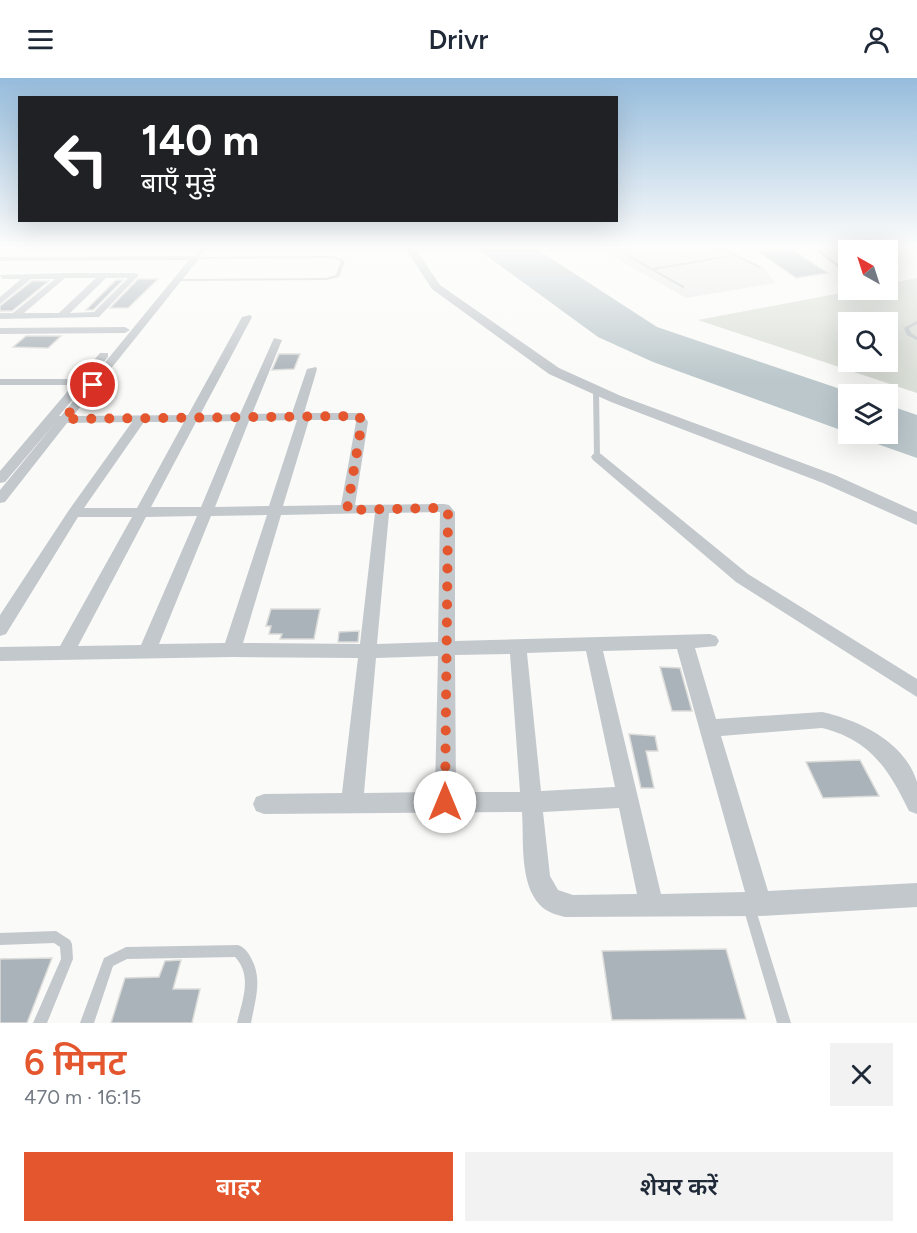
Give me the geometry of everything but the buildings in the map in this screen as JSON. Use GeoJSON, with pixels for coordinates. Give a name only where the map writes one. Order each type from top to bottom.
{"type":"FeatureCollection","features":[{"type":"Feature","properties":{"kind":"street"},"geometry":{"type":"LineString","coordinates":[[15,316],[44,292]]}},
{"type":"Feature","properties":{"kind":"street"},"geometry":{"type":"LineString","coordinates":[[62,315],[86,292]]}},
{"type":"Feature","properties":{"kind":"street"},"geometry":{"type":"LineString","coordinates":[[0,316],[96,315],[118,292]]}},
{"type":"Feature","properties":{"kind":"street"},"geometry":{"type":"LineString","coordinates":[[0,479],[160,292]]}},
{"type":"Feature","properties":{"kind":"street"},"geometry":{"type":"LineString","coordinates":[[0,499],[167,292]]}},
{"type":"Feature","properties":{"kind":"street"},"geometry":{"type":"LineString","coordinates":[[442,292],[537,361],[596,390],[829,479],[917,519]]}},
{"type":"Feature","properties":{"kind":"street"},"geometry":{"type":"LineString","coordinates":[[21,331],[39,316]]}},
{"type":"Feature","properties":{"kind":"street"},"geometry":{"type":"LineString","coordinates":[[66,652],[247,317]]}},
{"type":"Feature","properties":{"kind":"street"},"geometry":{"type":"LineString","coordinates":[[0,331],[125,330]]}},
{"type":"Feature","properties":{"kind":"street"},"geometry":{"type":"LineString","coordinates":[[147,652],[277,340]]}},
{"type":"Feature","properties":{"kind":"street"},"geometry":{"type":"LineString","coordinates":[[232,650],[275,510],[312,369]]}},
{"type":"Feature","properties":{"kind":"street"},"geometry":{"type":"LineString","coordinates":[[0,382],[81,382]]}},
{"type":"Feature","properties":{"kind":"street"},"geometry":{"type":"LineString","coordinates":[[50,420],[354,415],[362,418],[347,510]]}},
{"type":"Feature","properties":{"kind":"street"},"geometry":{"type":"LineString","coordinates":[[0,629],[74,513],[141,418]]}},
{"type":"Feature","properties":{"kind":"street"},"geometry":{"type":"LineString","coordinates":[[597,457],[742,578],[917,688]]}},
{"type":"Feature","properties":{"kind":"street"},"geometry":{"type":"LineString","coordinates":[[74,513],[439,508],[448,512],[445,802]]}},
{"type":"Feature","properties":{"kind":"street"},"geometry":{"type":"LineString","coordinates":[[352,803],[382,509]]}},
{"type":"Feature","properties":{"kind":"street"},"geometry":{"type":"LineString","coordinates":[[0,654],[232,650],[367,651],[710,641]]}},
{"type":"Feature","properties":{"kind":"street"},"geometry":{"type":"LineString","coordinates":[[684,642],[709,728],[754,904]]}},
{"type":"Feature","properties":{"kind":"street"},"geometry":{"type":"LineString","coordinates":[[593,645],[652,906]]}},
{"type":"Feature","properties":{"kind":"street"},"geometry":{"type":"LineString","coordinates":[[518,647],[534,802],[538,876],[543,892],[555,904],[573,907],[754,904],[917,895]]}},
{"type":"Feature","properties":{"kind":"street"},"geometry":{"type":"LineString","coordinates":[[709,728],[822,720],[832,722],[881,748],[890,756],[917,804]]}},
{"type":"Feature","properties":{"kind":"street"},"geometry":{"type":"LineString","coordinates":[[264,804],[534,802],[628,797]]}},
{"type":"Feature","properties":{"kind":"lane"},"geometry":{"type":"LineString","coordinates":[[917,321],[906,328],[909,334],[917,339]]}},
{"type":"Feature","properties":{"kind":"lane"},"geometry":{"type":"LineString","coordinates":[[596,390],[597,457]]}},
{"type":"Feature","properties":{"kind":"lane"},"geometry":{"type":"LineString","coordinates":[[754,904],[784,1023]]}},
{"type":"Feature","properties":{"kind":"lane"},"geometry":{"type":"LineString","coordinates":[[0,939],[56,938],[66,944],[67,959],[40,1023]]}},
{"type":"Feature","properties":{"kind":"lane"},"geometry":{"type":"LineString","coordinates":[[87,1023],[108,962],[126,953],[238,951],[248,959],[252,979],[244,1023]]}},
{"type":"Feature","properties":{"kind":"shaded area"},"geometry":{"type":"Polygon","coordinates":[[[536,292],[603,292],[657,327],[838,388],[838,429],[653,362],[598,337],[536,292]]]}},
{"type":"Feature","properties":{"kind":"shaded area"},"geometry":{"type":"Polygon","coordinates":[[[676,292],[721,292],[686,298],[676,292]]]}},
{"type":"Feature","properties":{"kind":"shaded area"},"geometry":{"type":"Polygon","coordinates":[[[898,292],[917,292],[917,393],[898,387],[898,384],[890,384],[854,372],[898,372],[898,312],[838,312],[838,367],[698,320],[838,294],[838,300],[898,300],[898,292]]]}},
{"type":"Feature","properties":{"kind":"shaded area"},"geometry":{"type":"Polygon","coordinates":[[[898,408],[917,415],[917,458],[877,444],[898,444],[898,408]]]}},
{"type":"Feature","properties":{"kind":"route"},"geometry":{"type":"LineString","coordinates":[[93,385],[64,419],[359,416],[362,422],[347,510],[444,508],[448,512],[445,802]]}}]}
